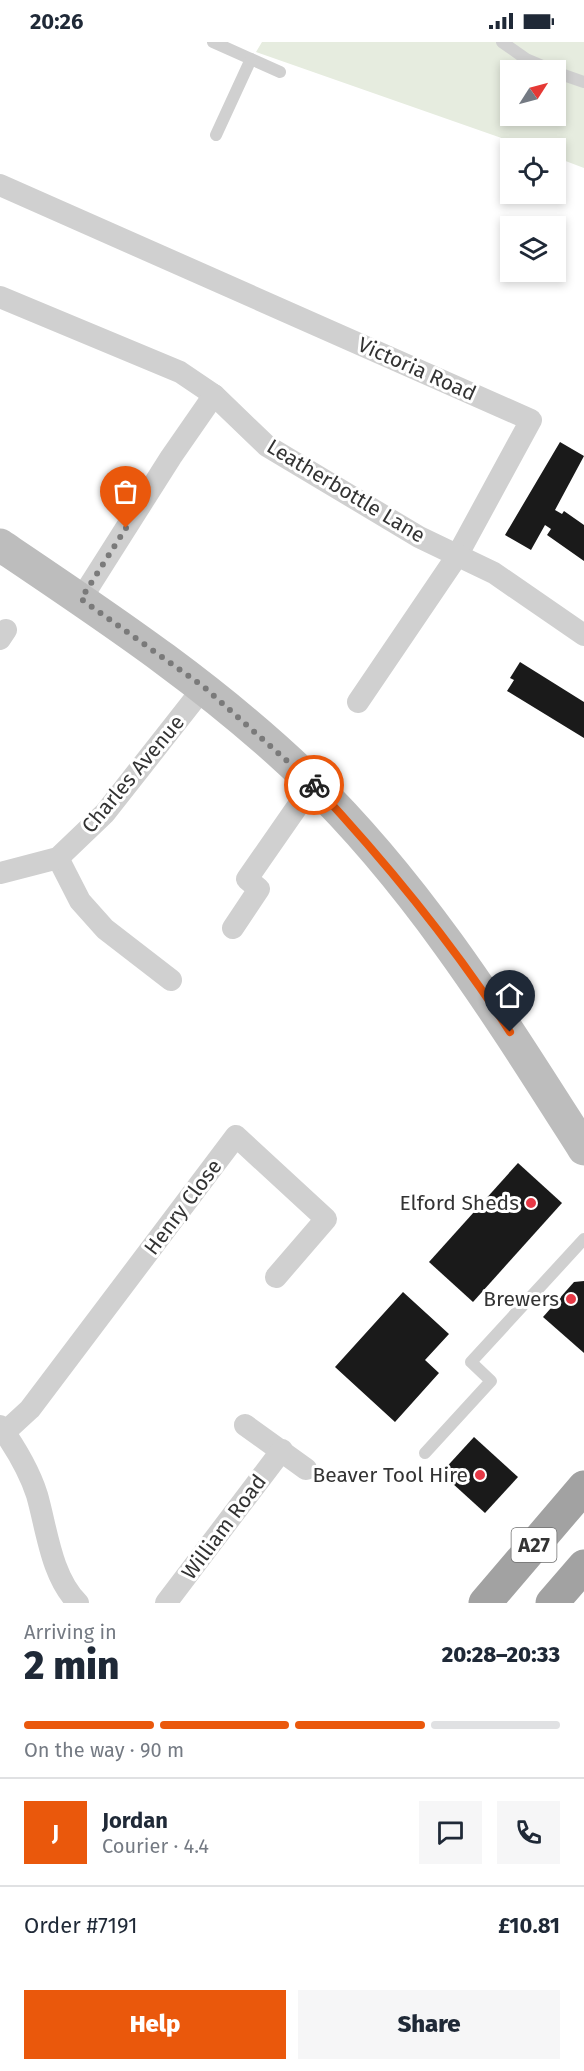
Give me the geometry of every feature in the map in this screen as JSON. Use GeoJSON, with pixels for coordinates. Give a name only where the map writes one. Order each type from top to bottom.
{"type":"FeatureCollection","features":[{"type":"Feature","properties":{"kind":"highway","name":"A27"},"geometry":{"type":"LineString","coordinates":[[485,1603],[584,1487]]}},
{"type":"Feature","properties":{"kind":"highway","name":"A27"},"geometry":{"type":"LineString","coordinates":[[552,1603],[584,1566]]}},
{"type":"Feature","properties":{"kind":"main road"},"geometry":{"type":"LineString","coordinates":[[0,545],[81,599],[204,687],[313,784],[351,825],[447,942],[506,1026],[584,1149]]}},
{"type":"Feature","properties":{"kind":"street","name":"Victoria Road"},"geometry":{"type":"LineString","coordinates":[[0,185],[531,420],[457,556],[358,702]]}},
{"type":"Feature","properties":{"kind":"street","name":"Leatherbottle Lane"},"geometry":{"type":"LineString","coordinates":[[0,297],[154,359],[180,372],[214,394],[267,446],[419,537],[494,573],[584,635]]}},
{"type":"Feature","properties":{"kind":"street"},"geometry":{"type":"LineString","coordinates":[[81,599],[214,394]]}},
{"type":"Feature","properties":{"kind":"street","name":"Charles Avenue"},"geometry":{"type":"LineString","coordinates":[[0,873],[58,858],[105,813],[204,687]]}},
{"type":"Feature","properties":{"kind":"street"},"geometry":{"type":"LineString","coordinates":[[233,928],[259,889],[247,879],[313,784]]}},
{"type":"Feature","properties":{"kind":"street"},"geometry":{"type":"LineString","coordinates":[[58,858],[80,901],[105,929],[171,980]]}},
{"type":"Feature","properties":{"kind":"street","name":"Henry Close"},"geometry":{"type":"LineString","coordinates":[[2,1429],[30,1409],[236,1136],[326,1219],[276,1277]]}},
{"type":"Feature","properties":{"kind":"street"},"geometry":{"type":"LineString","coordinates":[[245,1425],[306,1468]]}},
{"type":"Feature","properties":{"kind":"street"},"geometry":{"type":"LineString","coordinates":[[2,1429],[20,1456],[36,1493],[48,1543],[60,1574],[78,1603]]}},
{"type":"Feature","properties":{"kind":"street","name":"William Road"},"geometry":{"type":"LineString","coordinates":[[166,1603],[282,1450]]}},
{"type":"Feature","properties":{"kind":"lane"},"geometry":{"type":"LineString","coordinates":[[213,42],[280,72]]}},
{"type":"Feature","properties":{"kind":"lane"},"geometry":{"type":"LineString","coordinates":[[502,42],[528,60]]}},
{"type":"Feature","properties":{"kind":"lane"},"geometry":{"type":"LineString","coordinates":[[216,135],[251,59]]}},
{"type":"Feature","properties":{"kind":"lane"},"geometry":{"type":"LineString","coordinates":[[566,76],[584,82]]}},
{"type":"Feature","properties":{"kind":"lane"},"geometry":{"type":"LineString","coordinates":[[425,1453],[491,1380],[471,1362],[584,1239]]}},
{"type":"Feature","properties":{"kind":"shaded area"},"geometry":{"type":"Polygon","coordinates":[[[262,42],[584,42],[584,168],[566,161],[566,138],[501,138],[256,52],[262,42]]]}},
{"type":"Feature","properties":{"kind":"building"},"geometry":{"type":"Polygon","coordinates":[[[560,442],[584,456],[555,510],[562,514],[564,511],[584,525],[584,561],[547,535],[551,529],[545,525],[531,550],[505,535],[560,442]]]}},
{"type":"Feature","properties":{"kind":"building"},"geometry":{"type":"Polygon","coordinates":[[[520,662],[584,702],[584,738],[507,691],[514,680],[510,678],[520,662]]]}},
{"type":"Feature","properties":{"kind":"building"},"geometry":{"type":"Polygon","coordinates":[[[518,1163],[562,1203],[473,1302],[429,1262],[518,1163]]]}},
{"type":"Feature","properties":{"kind":"building","name":"Brewers"},"geometry":{"type":"Polygon","coordinates":[[[584,1281],[584,1353],[543,1317],[574,1282],[584,1281]]]}},
{"type":"Feature","properties":{"kind":"building"},"geometry":{"type":"Polygon","coordinates":[[[403,1292],[449,1334],[425,1360],[439,1373],[395,1422],[335,1367],[403,1292]]]}},
{"type":"Feature","properties":{"kind":"building","name":"Beaver Tool Hire"},"geometry":{"type":"Polygon","coordinates":[[[474,1437],[518,1477],[485,1513],[441,1473],[474,1437]]]}},
{"type":"Feature","properties":{"kind":"way so far"},"geometry":{"type":"LineString","coordinates":[[126,528],[81,599],[204,687],[314,785]]}},
{"type":"Feature","properties":{"kind":"place","name":"Elford Sheds"},"geometry":{"type":"Point","coordinates":[531,1203]}},
{"type":"Feature","properties":{"kind":"place","name":"Brewers"},"geometry":{"type":"Point","coordinates":[571,1299]}},
{"type":"Feature","properties":{"kind":"place","name":"Beaver Tool Hire"},"geometry":{"type":"Point","coordinates":[480,1475]}},
{"type":"Feature","properties":{"kind":"route"},"geometry":{"type":"LineString","coordinates":[[314,785],[422,909],[510,1032]]}}]}
